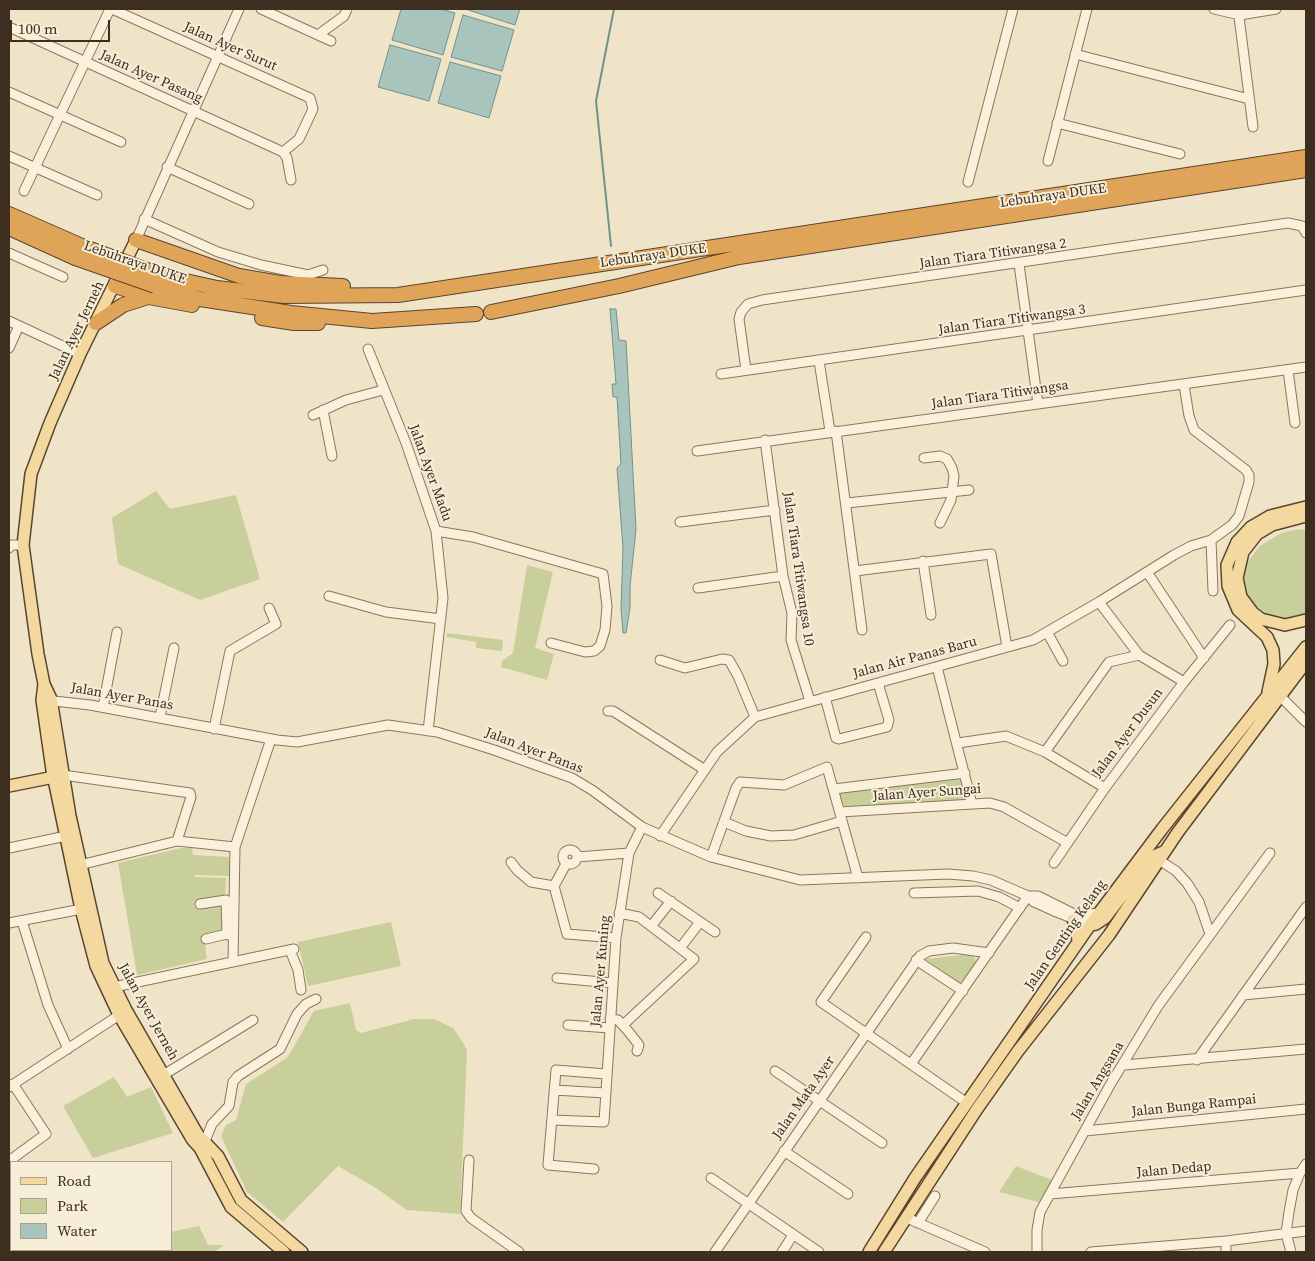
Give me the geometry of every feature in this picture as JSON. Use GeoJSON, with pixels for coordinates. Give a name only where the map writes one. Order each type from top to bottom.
{"type":"FeatureCollection","features":[{"type":"Feature","properties":{"kind":"highway","name":"Lebuhraya DUKE"},"geometry":{"type":"LineString","coordinates":[[156,286],[217,288],[284,296],[398,295],[1306,156]]}},
{"type":"Feature","properties":{"kind":"highway","name":"Lebuhraya DUKE"},"geometry":{"type":"LineString","coordinates":[[491,312],[619,286],[739,257],[1306,170]]}},
{"type":"Feature","properties":{"kind":"highway","name":"Lebuhraya DUKE"},"geometry":{"type":"LineString","coordinates":[[9,214],[79,252],[156,286],[200,299],[291,313],[372,320],[476,314]]}},
{"type":"Feature","properties":{"kind":"highway","name":"Lebuhraya DUKE"},"geometry":{"type":"LineString","coordinates":[[9,228],[79,252]]}},
{"type":"Feature","properties":{"kind":"highway"},"geometry":{"type":"LineString","coordinates":[[136,240],[239,276],[280,283],[328,286],[386,286],[480,281]]}},
{"type":"Feature","properties":{"kind":"highway"},"geometry":{"type":"LineString","coordinates":[[115,286],[156,286]]}},
{"type":"Feature","properties":{"kind":"highway"},"geometry":{"type":"LineString","coordinates":[[96,323],[156,286]]}},
{"type":"Feature","properties":{"kind":"main road","name":"Jalan Ayer Jerneh"},"geometry":{"type":"LineString","coordinates":[[136,240],[80,354],[33,467],[23,545],[38,654],[47,700],[57,772],[96,966],[192,1139],[200,1148],[231,1207],[284,1252]]}},
{"type":"Feature","properties":{"kind":"main road"},"geometry":{"type":"LineString","coordinates":[[1274,694],[1273,650],[1267,637],[1238,610],[1228,586],[1227,565],[1237,542],[1251,527],[1270,516],[1306,507]]}},
{"type":"Feature","properties":{"kind":"main road"},"geometry":{"type":"LineString","coordinates":[[1306,516],[1277,523],[1257,534],[1243,552],[1236,578],[1241,597],[1261,619],[1285,625],[1306,620]]}},
{"type":"Feature","properties":{"kind":"main road","name":"Jalan Genting Kelang"},"geometry":{"type":"LineString","coordinates":[[884,1252],[980,1105],[1018,1051],[1109,935],[1161,856],[1306,647]]}},
{"type":"Feature","properties":{"kind":"main road","name":"Jalan Genting Kelang"},"geometry":{"type":"LineString","coordinates":[[872,1248],[915,1178],[1098,913],[1162,829],[1274,694],[1306,662]]}},
{"type":"Feature","properties":{"kind":"main road"},"geometry":{"type":"LineString","coordinates":[[9,778],[57,772]]}},
{"type":"Feature","properties":{"kind":"main road"},"geometry":{"type":"LineString","coordinates":[[9,786],[57,772]]}},
{"type":"Feature","properties":{"kind":"main road","name":"Jalan Ayer Jerneh"},"geometry":{"type":"LineString","coordinates":[[70,835],[80,865],[85,908],[123,1013],[165,1074],[198,1135],[218,1156],[241,1200],[302,1252]]}},
{"type":"Feature","properties":{"kind":"main road"},"geometry":{"type":"LineString","coordinates":[[1090,925],[1096,924],[1105,918],[1152,857],[1161,856]]}},
{"type":"Feature","properties":{"kind":"main road"},"geometry":{"type":"LineString","coordinates":[[1072,920],[1076,924],[1078,941]]}},
{"type":"Feature","properties":{"kind":"main road"},"geometry":{"type":"LineString","coordinates":[[872,1248],[898,1219],[907,1218]]}},
{"type":"Feature","properties":{"kind":"street","name":"Jalan Ayer Surut"},"geometry":{"type":"LineString","coordinates":[[111,9],[310,98],[313,109],[299,139],[283,152]]}},
{"type":"Feature","properties":{"kind":"street"},"geometry":{"type":"LineString","coordinates":[[24,191],[111,9]]}},
{"type":"Feature","properties":{"kind":"street","name":"Jalan Ayer Jerneh"},"geometry":{"type":"LineString","coordinates":[[136,240],[216,56],[239,9]]}},
{"type":"Feature","properties":{"kind":"street"},"geometry":{"type":"LineString","coordinates":[[262,9],[331,41]]}},
{"type":"Feature","properties":{"kind":"street"},"geometry":{"type":"LineString","coordinates":[[318,35],[344,16],[347,9]]}},
{"type":"Feature","properties":{"kind":"street"},"geometry":{"type":"LineString","coordinates":[[968,182],[1013,9]]}},
{"type":"Feature","properties":{"kind":"street"},"geometry":{"type":"LineString","coordinates":[[1048,161],[1087,9]]}},
{"type":"Feature","properties":{"kind":"street"},"geometry":{"type":"LineString","coordinates":[[1214,9],[1239,12],[1276,9]]}},
{"type":"Feature","properties":{"kind":"street"},"geometry":{"type":"LineString","coordinates":[[1239,12],[1254,127]]}},
{"type":"Feature","properties":{"kind":"street","name":"Jalan Ayer Pasang"},"geometry":{"type":"LineString","coordinates":[[9,27],[283,152]]}},
{"type":"Feature","properties":{"kind":"street"},"geometry":{"type":"LineString","coordinates":[[1075,54],[1249,99]]}},
{"type":"Feature","properties":{"kind":"street"},"geometry":{"type":"LineString","coordinates":[[9,92],[121,142]]}},
{"type":"Feature","properties":{"kind":"street"},"geometry":{"type":"LineString","coordinates":[[1057,122],[1180,154]]}},
{"type":"Feature","properties":{"kind":"street"},"geometry":{"type":"LineString","coordinates":[[283,152],[287,158],[290,180]]}},
{"type":"Feature","properties":{"kind":"street"},"geometry":{"type":"LineString","coordinates":[[9,156],[97,195]]}},
{"type":"Feature","properties":{"kind":"street"},"geometry":{"type":"LineString","coordinates":[[167,166],[249,204]]}},
{"type":"Feature","properties":{"kind":"street"},"geometry":{"type":"LineString","coordinates":[[144,220],[218,252],[244,260],[308,275],[322,270]]}},
{"type":"Feature","properties":{"kind":"street","name":"Jalan Tiara Titiwangsa 2"},"geometry":{"type":"LineString","coordinates":[[746,370],[739,319],[741,312],[748,304],[762,300],[1019,264],[1288,223],[1302,226],[1306,234]]}},
{"type":"Feature","properties":{"kind":"street"},"geometry":{"type":"LineString","coordinates":[[9,253],[63,277]]}},
{"type":"Feature","properties":{"kind":"street"},"geometry":{"type":"LineString","coordinates":[[1019,264],[1038,404]]}},
{"type":"Feature","properties":{"kind":"street","name":"Jalan Tiara Titiwangsa 3"},"geometry":{"type":"LineString","coordinates":[[721,374],[1306,290]]}},
{"type":"Feature","properties":{"kind":"street"},"geometry":{"type":"LineString","coordinates":[[9,321],[80,354]]}},
{"type":"Feature","properties":{"kind":"street"},"geometry":{"type":"LineString","coordinates":[[9,348],[19,326]]}},
{"type":"Feature","properties":{"kind":"street","name":"Jalan Ayer Madu"},"geometry":{"type":"LineString","coordinates":[[368,349],[406,443],[436,530],[442,573],[443,598],[428,731]]}},
{"type":"Feature","properties":{"kind":"street"},"geometry":{"type":"LineString","coordinates":[[818,361],[847,503],[862,630]]}},
{"type":"Feature","properties":{"kind":"street","name":"Jalan Tiara Titiwangsa"},"geometry":{"type":"LineString","coordinates":[[697,450],[1306,367]]}},
{"type":"Feature","properties":{"kind":"street"},"geometry":{"type":"LineString","coordinates":[[1288,370],[1295,423]]}},
{"type":"Feature","properties":{"kind":"street","name":"Jalan Air Panas Baru"},"geometry":{"type":"LineString","coordinates":[[660,836],[727,741],[755,717],[1033,640],[1191,546],[1211,540],[1222,534],[1240,516],[1249,482],[1249,475],[1246,470],[1194,430],[1191,424],[1184,385]]}},
{"type":"Feature","properties":{"kind":"street"},"geometry":{"type":"LineString","coordinates":[[313,415],[346,400],[383,390]]}},
{"type":"Feature","properties":{"kind":"street"},"geometry":{"type":"LineString","coordinates":[[323,410],[332,456]]}},
{"type":"Feature","properties":{"kind":"street","name":"Jalan Tiara Titiwangsa 10"},"geometry":{"type":"LineString","coordinates":[[765,440],[782,576],[792,613],[791,640],[810,701]]}},
{"type":"Feature","properties":{"kind":"street"},"geometry":{"type":"LineString","coordinates":[[924,458],[935,456],[947,460],[954,476],[952,492],[940,523]]}},
{"type":"Feature","properties":{"kind":"street"},"geometry":{"type":"LineString","coordinates":[[847,503],[969,490]]}},
{"type":"Feature","properties":{"kind":"street"},"geometry":{"type":"LineString","coordinates":[[680,522],[775,510]]}},
{"type":"Feature","properties":{"kind":"street"},"geometry":{"type":"LineString","coordinates":[[436,530],[473,537],[603,574],[607,606],[605,630],[600,646],[594,651],[585,652],[551,643]]}},
{"type":"Feature","properties":{"kind":"street"},"geometry":{"type":"LineString","coordinates":[[1211,540],[1213,591]]}},
{"type":"Feature","properties":{"kind":"street"},"geometry":{"type":"LineString","coordinates":[[9,548],[11,545],[23,545]]}},
{"type":"Feature","properties":{"kind":"street"},"geometry":{"type":"LineString","coordinates":[[855,571],[991,554],[1007,647]]}},
{"type":"Feature","properties":{"kind":"street"},"geometry":{"type":"LineString","coordinates":[[923,562],[931,615]]}},
{"type":"Feature","properties":{"kind":"street"},"geometry":{"type":"LineString","coordinates":[[1147,572],[1204,658]]}},
{"type":"Feature","properties":{"kind":"street"},"geometry":{"type":"LineString","coordinates":[[698,588],[782,576]]}},
{"type":"Feature","properties":{"kind":"street"},"geometry":{"type":"LineString","coordinates":[[329,596],[386,612],[441,619]]}},
{"type":"Feature","properties":{"kind":"street"},"geometry":{"type":"LineString","coordinates":[[1099,602],[1139,655],[1184,682]]}},
{"type":"Feature","properties":{"kind":"street"},"geometry":{"type":"LineString","coordinates":[[214,729],[230,651],[276,624],[268,608]]}},
{"type":"Feature","properties":{"kind":"street","name":"Jalan Ayer Dusun"},"geometry":{"type":"LineString","coordinates":[[1054,863],[1066,842],[1105,788],[1184,682],[1230,625]]}},
{"type":"Feature","properties":{"kind":"street"},"geometry":{"type":"LineString","coordinates":[[103,707],[118,632]]}},
{"type":"Feature","properties":{"kind":"street"},"geometry":{"type":"LineString","coordinates":[[1047,632],[1063,661]]}},
{"type":"Feature","properties":{"kind":"street"},"geometry":{"type":"LineString","coordinates":[[160,717],[174,648]]}},
{"type":"Feature","properties":{"kind":"street"},"geometry":{"type":"LineString","coordinates":[[1045,752],[1109,662],[1139,655]]}},
{"type":"Feature","properties":{"kind":"street"},"geometry":{"type":"LineString","coordinates":[[660,660],[686,668],[722,659],[729,660],[738,676],[755,717]]}},
{"type":"Feature","properties":{"kind":"street"},"geometry":{"type":"LineString","coordinates":[[937,667],[958,743],[972,804]]}},
{"type":"Feature","properties":{"kind":"street"},"geometry":{"type":"LineString","coordinates":[[825,697],[836,738],[839,739],[887,727],[889,720],[878,683]]}},
{"type":"Feature","properties":{"kind":"street"},"geometry":{"type":"LineString","coordinates":[[1274,694],[1306,722]]}},
{"type":"Feature","properties":{"kind":"street","name":"Jalan Ayer Panas"},"geometry":{"type":"LineString","coordinates":[[47,700],[103,707],[214,729],[297,742],[388,725],[454,736],[572,778],[592,790],[642,827],[711,857],[791,879],[948,874],[973,876],[991,880],[1028,896],[1034,902],[1072,920],[1090,925]]}},
{"type":"Feature","properties":{"kind":"street"},"geometry":{"type":"LineString","coordinates":[[608,711],[613,711],[705,770]]}},
{"type":"Feature","properties":{"kind":"street"},"geometry":{"type":"LineString","coordinates":[[958,743],[1006,736],[1045,752],[1105,788]]}},
{"type":"Feature","properties":{"kind":"street"},"geometry":{"type":"LineString","coordinates":[[230,935],[235,847],[270,739]]}},
{"type":"Feature","properties":{"kind":"street"},"geometry":{"type":"LineString","coordinates":[[711,857],[736,788],[740,782],[784,785],[828,767],[858,878]]}},
{"type":"Feature","properties":{"kind":"street"},"geometry":{"type":"LineString","coordinates":[[57,772],[190,793],[191,797],[177,841]]}},
{"type":"Feature","properties":{"kind":"street"},"geometry":{"type":"LineString","coordinates":[[834,789],[965,773]]}},
{"type":"Feature","properties":{"kind":"street","name":"Jalan Ayer Sungai"},"geometry":{"type":"LineString","coordinates":[[724,822],[746,831],[771,836],[794,835],[841,816],[990,803],[1004,807],[1066,842]]}},
{"type":"Feature","properties":{"kind":"street","name":"Jalan Ayer Kuning"},"geometry":{"type":"LineString","coordinates":[[552,1120],[604,1122],[619,913],[629,853],[642,827]]}},
{"type":"Feature","properties":{"kind":"street"},"geometry":{"type":"LineString","coordinates":[[9,848],[70,835]]}},
{"type":"Feature","properties":{"kind":"street"},"geometry":{"type":"LineString","coordinates":[[80,865],[177,841],[235,847]]}},
{"type":"Feature","properties":{"kind":"street"},"geometry":{"type":"LineString","coordinates":[[616,938],[567,934],[554,886],[566,864],[562,857],[566,851],[573,850],[577,856],[629,853]]}},
{"type":"Feature","properties":{"kind":"street","name":"Jalan Angsana"},"geometry":{"type":"LineString","coordinates":[[1037,1252],[1037,1230],[1040,1212],[1085,1131],[1158,1006],[1270,853]]}},
{"type":"Feature","properties":{"kind":"street"},"geometry":{"type":"LineString","coordinates":[[1161,856],[1187,884],[1199,902],[1210,934]]}},
{"type":"Feature","properties":{"kind":"street"},"geometry":{"type":"LineString","coordinates":[[511,862],[531,882],[554,886]]}},
{"type":"Feature","properties":{"kind":"street"},"geometry":{"type":"LineString","coordinates":[[658,892],[715,932]]}},
{"type":"Feature","properties":{"kind":"street"},"geometry":{"type":"LineString","coordinates":[[914,893],[978,892],[999,897],[1020,908]]}},
{"type":"Feature","properties":{"kind":"street"},"geometry":{"type":"LineString","coordinates":[[911,1064],[1028,896]]}},
{"type":"Feature","properties":{"kind":"street","name":"Jalan Ayer Panas"},"geometry":{"type":"LineString","coordinates":[[1028,896],[1038,896],[1078,916],[1098,913]]}},
{"type":"Feature","properties":{"kind":"street"},"geometry":{"type":"LineString","coordinates":[[200,904],[226,900],[233,962]]}},
{"type":"Feature","properties":{"kind":"street"},"geometry":{"type":"LineString","coordinates":[[652,925],[671,901]]}},
{"type":"Feature","properties":{"kind":"street"},"geometry":{"type":"LineString","coordinates":[[1197,1060],[1306,907]]}},
{"type":"Feature","properties":{"kind":"street"},"geometry":{"type":"LineString","coordinates":[[9,923],[85,908]]}},
{"type":"Feature","properties":{"kind":"street"},"geometry":{"type":"LineString","coordinates":[[619,913],[639,917],[693,956],[692,962],[623,1025]]}},
{"type":"Feature","properties":{"kind":"street"},"geometry":{"type":"LineString","coordinates":[[22,921],[48,1005],[68,1049]]}},
{"type":"Feature","properties":{"kind":"street"},"geometry":{"type":"LineString","coordinates":[[681,948],[700,922]]}},
{"type":"Feature","properties":{"kind":"street"},"geometry":{"type":"LineString","coordinates":[[206,939],[230,935]]}},
{"type":"Feature","properties":{"kind":"street"},"geometry":{"type":"LineString","coordinates":[[866,937],[821,1002],[968,1103]]}},
{"type":"Feature","properties":{"kind":"street"},"geometry":{"type":"LineString","coordinates":[[963,991],[916,960],[929,951],[953,948],[989,953]]}},
{"type":"Feature","properties":{"kind":"street"},"geometry":{"type":"LineString","coordinates":[[114,987],[292,950],[301,990]]}},
{"type":"Feature","properties":{"kind":"street","name":"Jalan Mata Ayer"},"geometry":{"type":"LineString","coordinates":[[715,1252],[916,960]]}},
{"type":"Feature","properties":{"kind":"street"},"geometry":{"type":"LineString","coordinates":[[557,978],[613,983]]}},
{"type":"Feature","properties":{"kind":"street"},"geometry":{"type":"LineString","coordinates":[[1243,995],[1306,989]]}},
{"type":"Feature","properties":{"kind":"street"},"geometry":{"type":"LineString","coordinates":[[204,1141],[212,1124],[229,1106],[233,1082],[238,1076],[280,1049],[297,1014],[306,1004],[316,999]]}},
{"type":"Feature","properties":{"kind":"street"},"geometry":{"type":"LineString","coordinates":[[9,1160],[46,1134],[11,1086],[123,1013]]}},
{"type":"Feature","properties":{"kind":"street"},"geometry":{"type":"LineString","coordinates":[[165,1074],[253,1020]]}},
{"type":"Feature","properties":{"kind":"street"},"geometry":{"type":"LineString","coordinates":[[568,1026],[623,1025],[639,1046],[637,1051]]}},
{"type":"Feature","properties":{"kind":"street"},"geometry":{"type":"LineString","coordinates":[[1124,1065],[1306,1049]]}},
{"type":"Feature","properties":{"kind":"street"},"geometry":{"type":"LineString","coordinates":[[594,1169],[548,1165],[556,1070],[606,1074]]}},
{"type":"Feature","properties":{"kind":"street"},"geometry":{"type":"LineString","coordinates":[[774,1071],[882,1143]]}},
{"type":"Feature","properties":{"kind":"street"},"geometry":{"type":"LineString","coordinates":[[554,1090],[605,1093]]}},
{"type":"Feature","properties":{"kind":"street","name":"Jalan Bunga Rampai"},"geometry":{"type":"LineString","coordinates":[[1085,1131],[1306,1109]]}},
{"type":"Feature","properties":{"kind":"street"},"geometry":{"type":"LineString","coordinates":[[784,1151],[848,1194]]}},
{"type":"Feature","properties":{"kind":"street"},"geometry":{"type":"LineString","coordinates":[[470,1160],[466,1211],[472,1218],[519,1252]]}},
{"type":"Feature","properties":{"kind":"street"},"geometry":{"type":"LineString","coordinates":[[1291,1252],[1286,1233],[1293,1190],[1306,1164]]}},
{"type":"Feature","properties":{"kind":"street","name":"Jalan Dedap"},"geometry":{"type":"LineString","coordinates":[[1050,1194],[1300,1173]]}},
{"type":"Feature","properties":{"kind":"street"},"geometry":{"type":"LineString","coordinates":[[712,1178],[819,1252]]}},
{"type":"Feature","properties":{"kind":"street"},"geometry":{"type":"LineString","coordinates":[[918,1223],[935,1196]]}},
{"type":"Feature","properties":{"kind":"street"},"geometry":{"type":"LineString","coordinates":[[907,1218],[985,1252]]}},
{"type":"Feature","properties":{"kind":"street"},"geometry":{"type":"LineString","coordinates":[[1091,1252],[1163,1250],[1306,1231]]}},
{"type":"Feature","properties":{"kind":"street"},"geometry":{"type":"LineString","coordinates":[[782,1252],[793,1235]]}},
{"type":"Feature","properties":{"kind":"street"},"geometry":{"type":"LineString","coordinates":[[1226,1241],[1226,1252]]}},
{"type":"Feature","properties":{"kind":"green space"},"geometry":{"type":"Polygon","coordinates":[[[156,491],[170,509],[236,495],[260,579],[200,600],[118,564],[112,518],[156,491]]]}},
{"type":"Feature","properties":{"kind":"green space"},"geometry":{"type":"Polygon","coordinates":[[[1298,529],[1306,530],[1306,614],[1299,618],[1282,619],[1269,617],[1254,606],[1246,594],[1243,579],[1247,562],[1260,546],[1281,533],[1298,529]]]}},
{"type":"Feature","properties":{"kind":"green space"},"geometry":{"type":"Polygon","coordinates":[[[527,565],[553,572],[535,648],[554,654],[547,680],[501,667],[502,661],[513,653],[527,565]]]}},
{"type":"Feature","properties":{"kind":"green space"},"geometry":{"type":"Polygon","coordinates":[[[447,633],[503,640],[502,651],[476,648],[476,642],[447,637],[447,633]]]}},
{"type":"Feature","properties":{"kind":"green space"},"geometry":{"type":"Polygon","coordinates":[[[962,776],[968,801],[848,807],[841,804],[838,794],[840,791],[962,776]]]}},
{"type":"Feature","properties":{"kind":"green space"},"geometry":{"type":"Polygon","coordinates":[[[181,848],[192,848],[193,855],[229,857],[229,876],[194,875],[195,877],[226,878],[225,898],[222,903],[225,933],[204,938],[207,959],[137,975],[118,863],[181,848]]]}},
{"type":"Feature","properties":{"kind":"green space"},"geometry":{"type":"Polygon","coordinates":[[[391,922],[401,966],[308,986],[298,942],[391,922]]]}},
{"type":"Feature","properties":{"kind":"green space"},"geometry":{"type":"Polygon","coordinates":[[[971,954],[975,958],[976,963],[960,983],[925,959],[971,954]]]}},
{"type":"Feature","properties":{"kind":"green space"},"geometry":{"type":"Polygon","coordinates":[[[350,1003],[356,1030],[361,1033],[414,1019],[434,1019],[453,1028],[464,1044],[467,1051],[460,1214],[407,1210],[376,1188],[338,1166],[283,1222],[247,1192],[221,1136],[226,1125],[236,1120],[246,1084],[288,1057],[314,1011],[350,1003]]]}},
{"type":"Feature","properties":{"kind":"green space"},"geometry":{"type":"Polygon","coordinates":[[[114,1077],[127,1097],[151,1087],[173,1133],[93,1158],[63,1106],[114,1077]]]}},
{"type":"Feature","properties":{"kind":"green space"},"geometry":{"type":"Polygon","coordinates":[[[1016,1166],[1055,1181],[1042,1203],[999,1192],[1016,1166]]]}},
{"type":"Feature","properties":{"kind":"green space"},"geometry":{"type":"Polygon","coordinates":[[[199,1226],[208,1245],[224,1245],[214,1252],[62,1251],[172,1251],[172,1232],[199,1226]]]}},
{"type":"Feature","properties":{"kind":"water"},"geometry":{"type":"Polygon","coordinates":[[[401,9],[440,9],[455,13],[443,55],[392,40],[401,9]]]}},
{"type":"Feature","properties":{"kind":"water"},"geometry":{"type":"Polygon","coordinates":[[[465,9],[520,9],[515,25],[465,9]]]}},
{"type":"Feature","properties":{"kind":"water"},"geometry":{"type":"Polygon","coordinates":[[[463,15],[514,30],[502,71],[451,57],[463,15]]]}},
{"type":"Feature","properties":{"kind":"water"},"geometry":{"type":"Polygon","coordinates":[[[390,45],[441,59],[429,101],[378,87],[390,45]]]}},
{"type":"Feature","properties":{"kind":"water"},"geometry":{"type":"Polygon","coordinates":[[[450,62],[501,76],[489,118],[438,103],[450,62]]]}},
{"type":"Feature","properties":{"kind":"water"},"geometry":{"type":"Polygon","coordinates":[[[610,309],[616,309],[619,340],[626,341],[636,529],[630,586],[630,608],[626,633],[623,633],[621,609],[623,548],[617,468],[621,464],[617,397],[613,397],[612,384],[616,384],[610,309]]]}},
{"type":"Feature","properties":{"kind":"waterway"},"geometry":{"type":"LineString","coordinates":[[611,246],[596,101],[614,9]]}}]}
